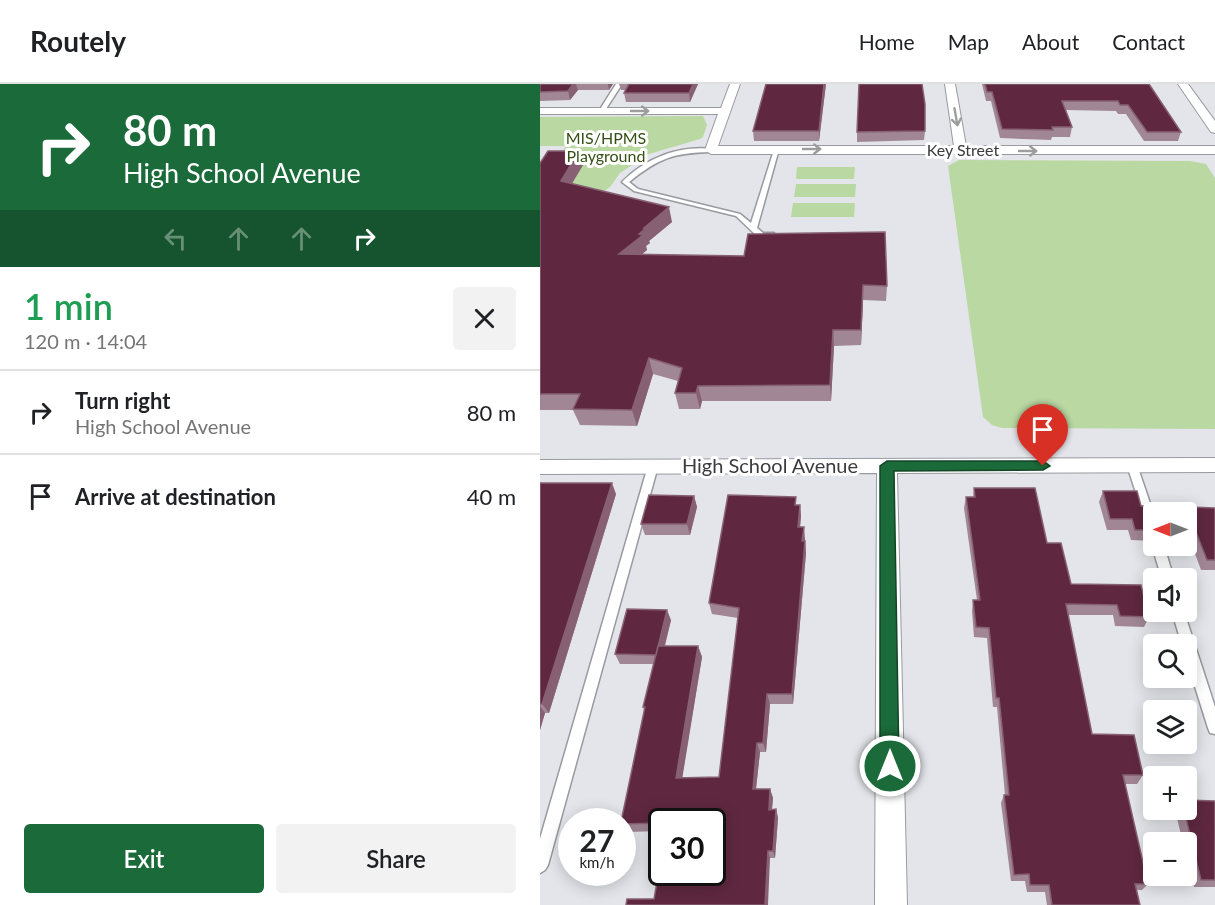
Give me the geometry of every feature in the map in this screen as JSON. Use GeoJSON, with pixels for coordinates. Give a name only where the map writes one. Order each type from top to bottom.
{"type":"FeatureCollection","features":[{"type":"Feature","properties":{"kind":"street"},"geometry":{"type":"LineString","coordinates":[[711,150],[735,84]]}},
{"type":"Feature","properties":{"kind":"street"},"geometry":{"type":"LineString","coordinates":[[950,84],[961,150]]}},
{"type":"Feature","properties":{"kind":"street"},"geometry":{"type":"LineString","coordinates":[[1182,84],[1215,129]]}},
{"type":"Feature","properties":{"kind":"street"},"geometry":{"type":"LineString","coordinates":[[540,111],[726,111]]}},
{"type":"Feature","properties":{"kind":"street","name":"Key Street"},"geometry":{"type":"LineString","coordinates":[[711,150],[1215,150]]}},
{"type":"Feature","properties":{"kind":"street","name":"High School Avenue"},"geometry":{"type":"LineString","coordinates":[[540,467],[1215,465]]}},
{"type":"Feature","properties":{"kind":"street"},"geometry":{"type":"LineString","coordinates":[[887,466],[891,905]]}},
{"type":"Feature","properties":{"kind":"lane"},"geometry":{"type":"LineString","coordinates":[[602,111],[619,84]]}},
{"type":"Feature","properties":{"kind":"lane"},"geometry":{"type":"LineString","coordinates":[[711,150],[675,151],[659,157],[625,182],[636,190],[738,215],[760,235],[783,235]]}},
{"type":"Feature","properties":{"kind":"lane"},"geometry":{"type":"LineString","coordinates":[[753,228],[777,150]]}},
{"type":"Feature","properties":{"kind":"lane"},"geometry":{"type":"LineString","coordinates":[[1132,465],[1144,502]]}},
{"type":"Feature","properties":{"kind":"lane"},"geometry":{"type":"LineString","coordinates":[[540,865],[653,466]]}},
{"type":"Feature","properties":{"kind":"lane"},"geometry":{"type":"LineString","coordinates":[[1181,622],[1215,728]]}},
{"type":"Feature","properties":{"kind":"green space","name":"MIS/HPMS Playground"},"geometry":{"type":"Polygon","coordinates":[[[703,116],[707,125],[703,137],[649,154],[620,173],[610,187],[566,218],[554,218],[582,166],[561,154],[566,146],[540,146],[540,117],[703,116]]]}},
{"type":"Feature","properties":{"kind":"green space"},"geometry":{"type":"Polygon","coordinates":[[[959,160],[1190,161],[1206,164],[1215,178],[1215,429],[1002,428],[992,425],[983,417],[948,166],[959,160]]]}},
{"type":"Feature","properties":{"kind":"green space"},"geometry":{"type":"Polygon","coordinates":[[[797,167],[855,167],[854,179],[796,179],[797,167]]]}},
{"type":"Feature","properties":{"kind":"green space"},"geometry":{"type":"Polygon","coordinates":[[[796,184],[856,184],[855,197],[794,197],[796,184]]]}},
{"type":"Feature","properties":{"kind":"green space"},"geometry":{"type":"Polygon","coordinates":[[[793,203],[855,203],[854,217],[791,217],[793,203]]]}},
{"type":"Feature","properties":{"kind":"building"},"geometry":{"type":"Polygon","coordinates":[[[540,84],[573,84],[568,91],[540,92],[540,84]]]}},
{"type":"Feature","properties":{"kind":"building"},"geometry":{"type":"Polygon","coordinates":[[[629,84],[693,84],[689,93],[624,93],[629,84]]]}},
{"type":"Feature","properties":{"kind":"building"},"geometry":{"type":"Polygon","coordinates":[[[766,84],[824,84],[819,131],[753,131],[766,84]]]}},
{"type":"Feature","properties":{"kind":"building"},"geometry":{"type":"Polygon","coordinates":[[[859,84],[922,84],[925,131],[857,132],[859,84]]]}},
{"type":"Feature","properties":{"kind":"building"},"geometry":{"type":"Polygon","coordinates":[[[985,84],[1149,84],[1181,132],[1147,132],[1128,105],[1120,105],[1118,101],[1062,101],[1072,127],[1052,127],[1053,130],[1002,129],[992,92],[987,92],[985,84]]]}},
{"type":"Feature","properties":{"kind":"building"},"geometry":{"type":"Polygon","coordinates":[[[548,151],[579,151],[561,181],[669,207],[639,234],[643,235],[619,254],[744,256],[748,234],[885,232],[887,286],[863,285],[861,330],[833,330],[830,385],[698,386],[696,393],[675,393],[682,368],[649,358],[632,410],[573,409],[580,394],[540,394],[540,163],[548,151]]]}},
{"type":"Feature","properties":{"kind":"building"},"geometry":{"type":"Polygon","coordinates":[[[540,483],[612,483],[542,704],[540,704],[540,483]]]}},
{"type":"Feature","properties":{"kind":"building"},"geometry":{"type":"Polygon","coordinates":[[[974,488],[1035,488],[1047,543],[1061,543],[1071,584],[1141,585],[1143,617],[1120,616],[1117,605],[1066,604],[1092,734],[1134,735],[1143,775],[1123,775],[1143,862],[1143,884],[1135,884],[1140,905],[1052,905],[1049,885],[1030,885],[1029,874],[1014,875],[1004,795],[1009,795],[989,628],[976,627],[973,600],[980,600],[966,497],[975,497],[974,488]]]}},
{"type":"Feature","properties":{"kind":"building"},"geometry":{"type":"Polygon","coordinates":[[[1103,491],[1137,491],[1141,506],[1143,506],[1143,530],[1135,530],[1132,519],[1110,519],[1103,491]]]}},
{"type":"Feature","properties":{"kind":"building"},"geometry":{"type":"Polygon","coordinates":[[[649,495],[694,496],[687,524],[641,524],[649,495]]]}},
{"type":"Feature","properties":{"kind":"building"},"geometry":{"type":"Polygon","coordinates":[[[728,495],[796,497],[795,505],[800,505],[798,527],[804,527],[802,541],[805,541],[792,694],[767,694],[763,743],[757,743],[753,789],[770,789],[769,810],[776,809],[773,851],[768,851],[765,905],[626,905],[627,899],[654,899],[656,886],[726,886],[726,808],[648,808],[648,823],[636,824],[636,808],[624,808],[645,707],[643,707],[658,646],[698,646],[676,778],[719,777],[739,608],[709,603],[728,495]]]}},
{"type":"Feature","properties":{"kind":"building"},"geometry":{"type":"Polygon","coordinates":[[[1197,507],[1215,508],[1215,560],[1207,560],[1197,535],[1197,507]]]}},
{"type":"Feature","properties":{"kind":"building"},"geometry":{"type":"Polygon","coordinates":[[[627,609],[667,610],[656,655],[615,654],[627,609]]]}},
{"type":"Feature","properties":{"kind":"building"},"geometry":{"type":"Polygon","coordinates":[[[1197,800],[1215,801],[1215,880],[1201,880],[1197,864],[1197,832],[1189,832],[1186,820],[1197,820],[1197,800]]]}},
{"type":"Feature","properties":{"kind":"route"},"geometry":{"type":"LineString","coordinates":[[890,766],[887,466],[1043,466]]}}]}
